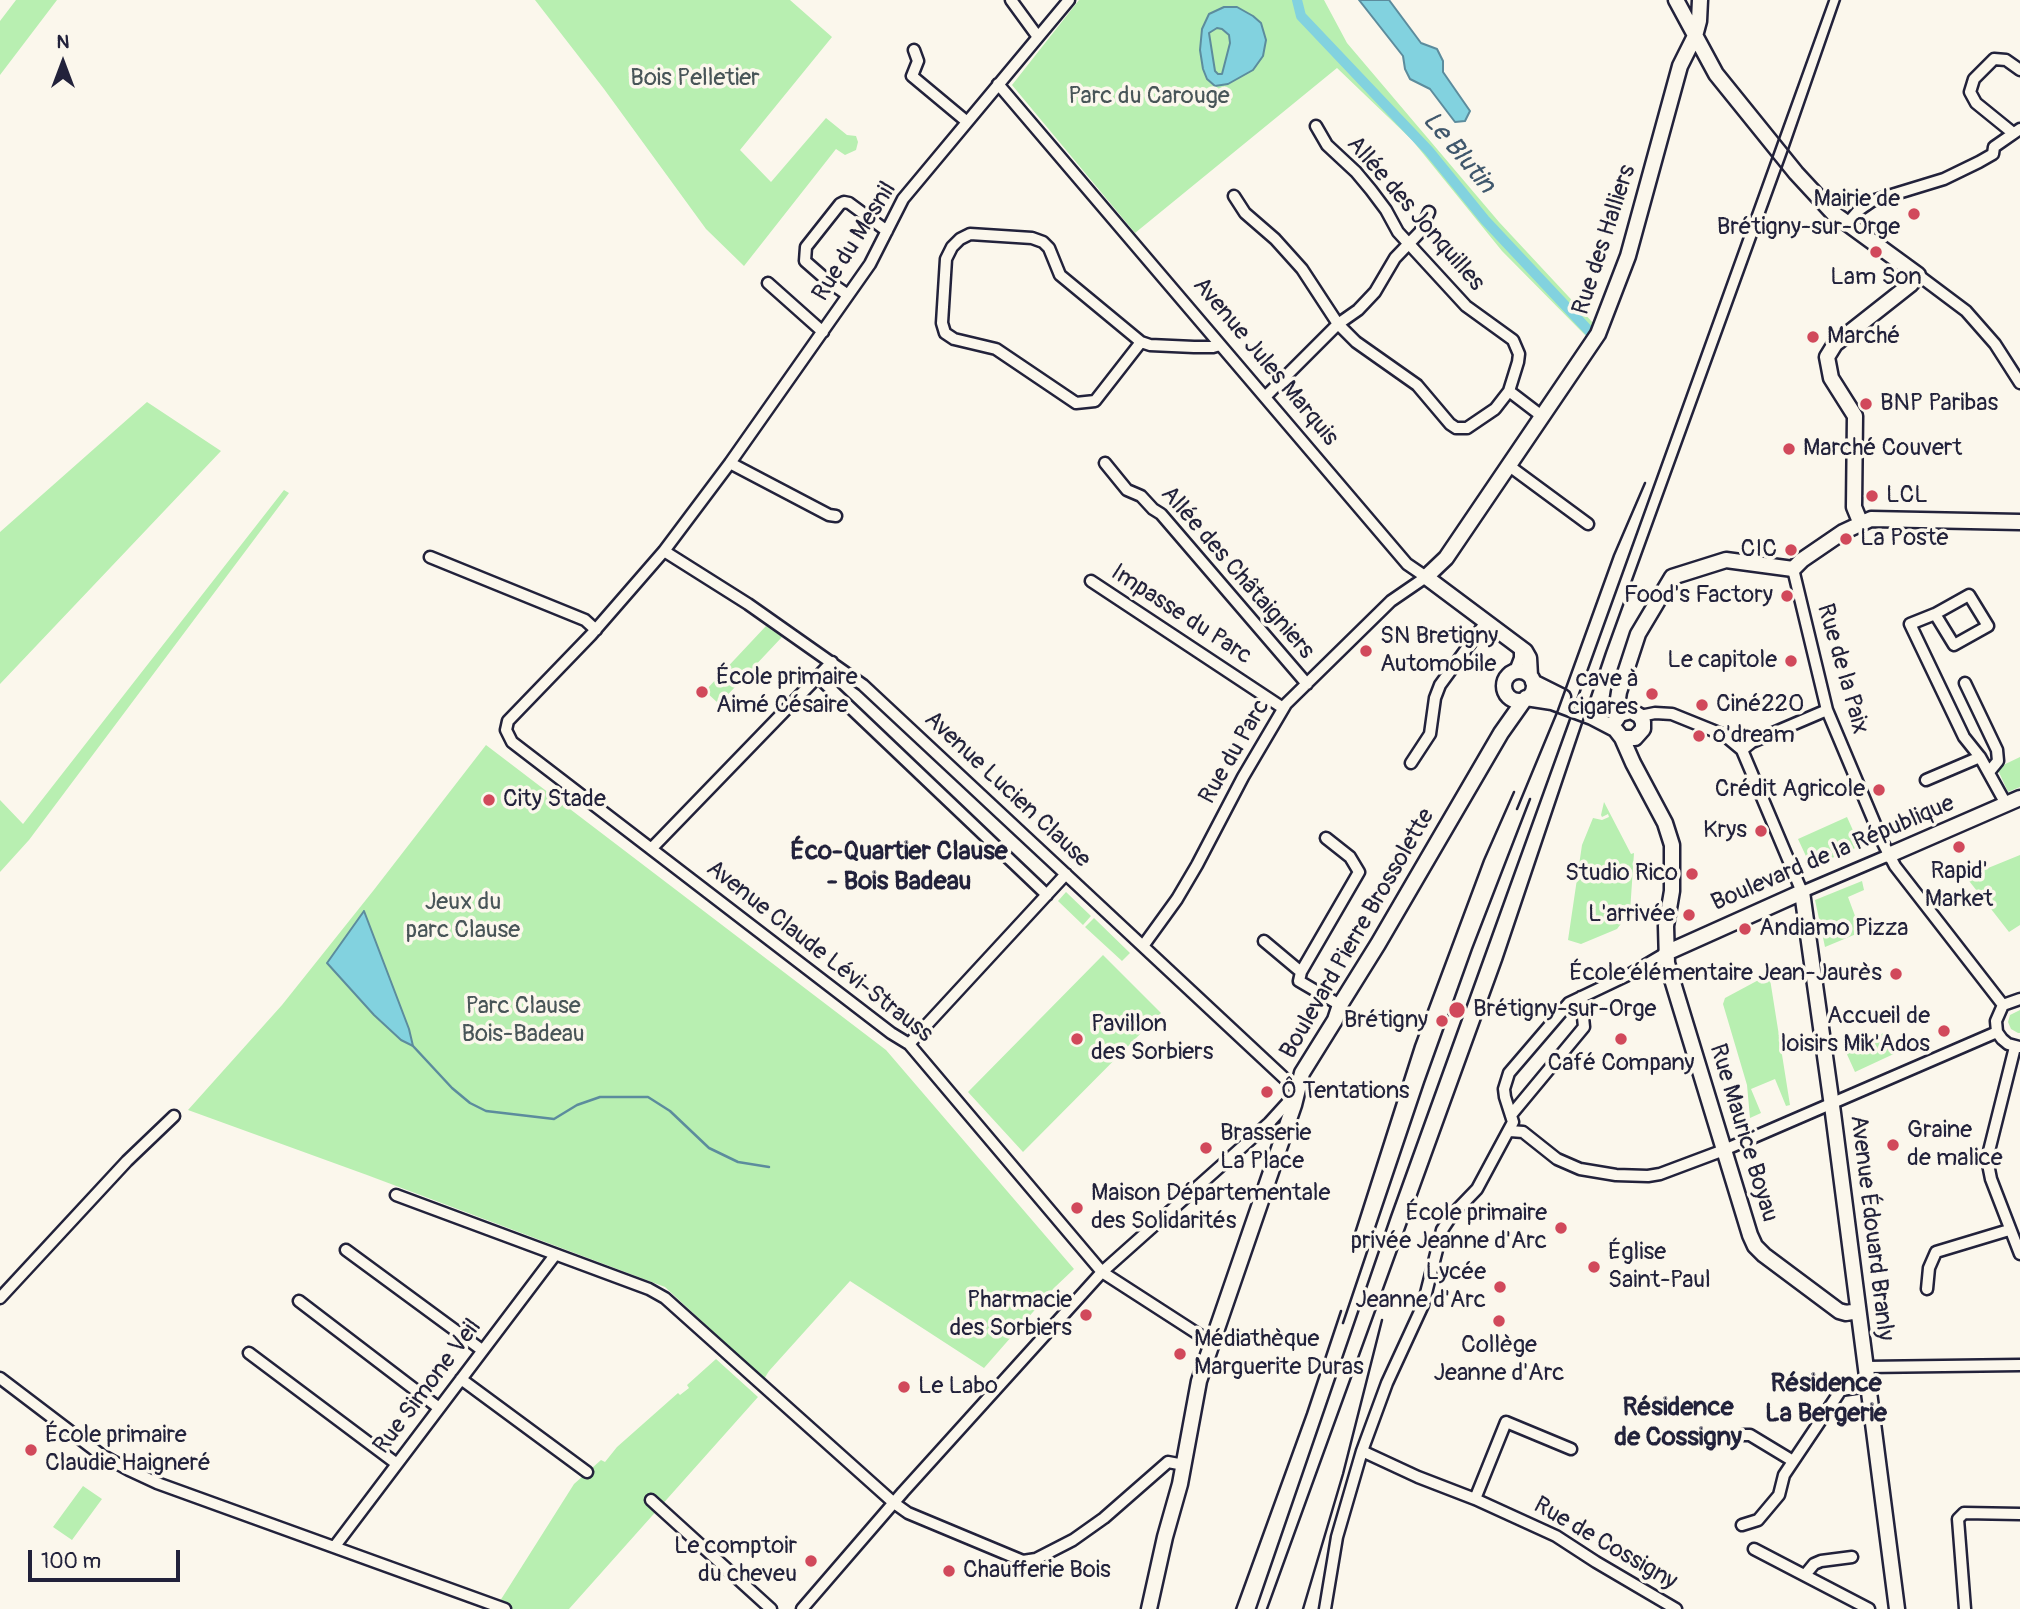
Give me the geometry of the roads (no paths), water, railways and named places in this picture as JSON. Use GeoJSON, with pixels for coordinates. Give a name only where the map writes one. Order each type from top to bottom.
{"type":"FeatureCollection","features":[{"type":"Feature","properties":{"kind":"main road"},"geometry":{"type":"LineString","coordinates":[[1678,5],[1700,1],[1696,36]]}},
{"type":"Feature","properties":{"kind":"main road"},"geometry":{"type":"LineString","coordinates":[[1678,5],[1716,74],[1796,173],[1833,213],[1918,275],[1911,284],[1835,344],[1827,357],[1831,377],[1855,416],[1854,507],[1861,524]]}},
{"type":"Feature","properties":{"kind":"main road"},"geometry":{"type":"LineString","coordinates":[[1678,5],[1686,50]]}},
{"type":"Feature","properties":{"kind":"main road","name":"Rue des Halliers"},"geometry":{"type":"LineString","coordinates":[[1426,577],[1446,558],[1591,348],[1610,307],[1628,256],[1680,66],[1686,50],[1696,36]]}},
{"type":"Feature","properties":{"kind":"main road"},"geometry":{"type":"LineString","coordinates":[[1793,569],[1843,532],[1881,519],[2020,522]]}},
{"type":"Feature","properties":{"kind":"main road","name":"Rue Maurice Boyau"},"geometry":{"type":"LineString","coordinates":[[1793,569],[1726,560],[1672,577],[1638,634],[1623,683],[1625,721],[1633,763],[1665,822],[1672,845],[1673,879],[1667,916],[1666,953],[1755,1246],[1839,1311],[1858,1311]]}},
{"type":"Feature","properties":{"kind":"main road","name":"Avenue Jules Marquis"},"geometry":{"type":"LineString","coordinates":[[1426,577],[1520,647]]}},
{"type":"Feature","properties":{"kind":"main road"},"geometry":{"type":"LineString","coordinates":[[1520,647],[1529,658],[1532,679],[1532,691],[1526,699]]}},
{"type":"Feature","properties":{"kind":"main road"},"geometry":{"type":"LineString","coordinates":[[1516,671],[1526,673],[1554,694],[1625,721],[1592,717],[1552,702],[1514,700],[1504,688],[1506,677],[1516,671]]}},
{"type":"Feature","properties":{"kind":"main road","name":"Boulevard Pierre Brossolette"},"geometry":{"type":"LineString","coordinates":[[1149,1609],[1184,1465],[1199,1381],[1302,1073],[1501,733],[1526,699]]}},
{"type":"Feature","properties":{"kind":"main road","name":"Boulevard de la République"},"geometry":{"type":"LineString","coordinates":[[1889,855],[2020,798]]}},
{"type":"Feature","properties":{"kind":"main road","name":"Boulevard de la République"},"geometry":{"type":"LineString","coordinates":[[1666,953],[1801,892]]}},
{"type":"Feature","properties":{"kind":"main road","name":"Avenue Édouard Branly"},"geometry":{"type":"LineString","coordinates":[[1801,892],[1897,1609]]}},
{"type":"Feature","properties":{"kind":"street"},"geometry":{"type":"LineString","coordinates":[[1011,0],[1038,37]]}},
{"type":"Feature","properties":{"kind":"street","name":"Rue du Mesnil"},"geometry":{"type":"LineString","coordinates":[[506,730],[508,721],[596,630],[664,551],[669,540],[730,463],[870,264],[903,200],[1069,0]]}},
{"type":"Feature","properties":{"kind":"street"},"geometry":{"type":"LineString","coordinates":[[914,51],[918,61],[912,76],[967,121]]}},
{"type":"Feature","properties":{"kind":"street"},"geometry":{"type":"LineString","coordinates":[[1847,224],[1859,210],[1872,201],[1944,179],[1993,154],[1994,147],[2017,131],[1976,103],[1970,92],[1974,79],[1994,59],[2006,60],[2020,70]]}},
{"type":"Feature","properties":{"kind":"street","name":"Avenue Jules Marquis"},"geometry":{"type":"LineString","coordinates":[[998,83],[1407,564],[1426,577]]}},
{"type":"Feature","properties":{"kind":"street","name":"Allée des Jonquilles"},"geometry":{"type":"LineString","coordinates":[[1316,126],[1327,145],[1371,190],[1398,232],[1466,306],[1514,340],[1519,354],[1509,391]]}},
{"type":"Feature","properties":{"kind":"street"},"geometry":{"type":"LineString","coordinates":[[1234,196],[1245,213],[1296,261],[1338,324],[1356,342],[1417,385],[1445,419],[1456,428],[1473,426],[1495,409],[1509,391],[1542,416]]}},
{"type":"Feature","properties":{"kind":"street"},"geometry":{"type":"LineString","coordinates":[[848,295],[805,261],[806,247],[844,202],[887,231]]}},
{"type":"Feature","properties":{"kind":"street"},"geometry":{"type":"LineString","coordinates":[[1265,397],[1338,324],[1358,310],[1375,292],[1395,258],[1425,224],[1429,212]]}},
{"type":"Feature","properties":{"kind":"street"},"geometry":{"type":"LineString","coordinates":[[1141,342],[1095,401],[1076,403],[996,349],[954,339],[946,333],[942,323],[946,259],[952,247],[970,234],[1032,238],[1043,242],[1049,248],[1060,275],[1141,342],[1150,345],[1194,347],[1220,345]]}},
{"type":"Feature","properties":{"kind":"street"},"geometry":{"type":"LineString","coordinates":[[1918,275],[1966,311],[1995,344],[2020,383]]}},
{"type":"Feature","properties":{"kind":"street"},"geometry":{"type":"LineString","coordinates":[[768,283],[823,332]]}},
{"type":"Feature","properties":{"kind":"street"},"geometry":{"type":"LineString","coordinates":[[730,463],[829,515],[836,516]]}},
{"type":"Feature","properties":{"kind":"street","name":"Allée des Châtaigniers"},"geometry":{"type":"LineString","coordinates":[[1105,463],[1127,490],[1141,496],[1161,514],[1307,684]]}},
{"type":"Feature","properties":{"kind":"street"},"geometry":{"type":"LineString","coordinates":[[1508,465],[1588,524]]}},
{"type":"Feature","properties":{"kind":"street","name":"Avenue Lucien Clause"},"geometry":{"type":"LineString","coordinates":[[664,551],[832,662],[879,700],[1298,1091]]}},
{"type":"Feature","properties":{"kind":"street"},"geometry":{"type":"LineString","coordinates":[[430,557],[585,620],[596,630]]}},
{"type":"Feature","properties":{"kind":"street","name":"Rue de la Paix"},"geometry":{"type":"LineString","coordinates":[[1793,569],[1827,710],[1889,855],[2003,1005]]}},
{"type":"Feature","properties":{"kind":"street","name":"Rue du Parc"},"geometry":{"type":"LineString","coordinates":[[1143,946],[1197,865],[1283,708],[1391,601],[1426,577]]}},
{"type":"Feature","properties":{"kind":"street","name":"Impasse du Parc"},"geometry":{"type":"LineString","coordinates":[[1091,581],[1283,708]]}},
{"type":"Feature","properties":{"kind":"street"},"geometry":{"type":"LineString","coordinates":[[1935,614],[1954,645],[1988,626],[1969,595],[1910,624],[1964,737],[1980,757],[2006,804]]}},
{"type":"Feature","properties":{"kind":"street"},"geometry":{"type":"LineString","coordinates":[[1411,763],[1430,734],[1435,698],[1440,685],[1486,622]]}},
{"type":"Feature","properties":{"kind":"street"},"geometry":{"type":"LineString","coordinates":[[1516,671],[1521,659],[1520,647]]}},
{"type":"Feature","properties":{"kind":"street"},"geometry":{"type":"LineString","coordinates":[[652,848],[832,662]]}},
{"type":"Feature","properties":{"kind":"street"},"geometry":{"type":"LineString","coordinates":[[817,676],[1047,895]]}},
{"type":"Feature","properties":{"kind":"street"},"geometry":{"type":"LineString","coordinates":[[1965,683],[1997,750],[1998,761],[1989,772]]}},
{"type":"Feature","properties":{"kind":"street"},"geometry":{"type":"LineString","coordinates":[[1742,750],[1752,742],[1827,710]]}},
{"type":"Feature","properties":{"kind":"street"},"geometry":{"type":"LineString","coordinates":[[1625,721],[1655,713],[1672,714],[1724,735],[1742,750],[1801,892]]}},
{"type":"Feature","properties":{"kind":"street","name":"Avenue Claude Lévi-Strauss"},"geometry":{"type":"LineString","coordinates":[[506,730],[512,741],[891,1033],[909,1044],[1102,1272],[1212,1343]]}},
{"type":"Feature","properties":{"kind":"street"},"geometry":{"type":"LineString","coordinates":[[1926,780],[1980,757]]}},
{"type":"Feature","properties":{"kind":"street"},"geometry":{"type":"LineString","coordinates":[[1326,838],[1350,857],[1359,872],[1299,978],[1301,984],[1340,1005]]}},
{"type":"Feature","properties":{"kind":"street","name":"Boulevard de la République"},"geometry":{"type":"LineString","coordinates":[[1801,892],[1889,855]]}},
{"type":"Feature","properties":{"kind":"street"},"geometry":{"type":"LineString","coordinates":[[909,1044],[1066,874]]}},
{"type":"Feature","properties":{"kind":"street"},"geometry":{"type":"LineString","coordinates":[[1264,941],[1301,972]]}},
{"type":"Feature","properties":{"kind":"street"},"geometry":{"type":"LineString","coordinates":[[1325,1609],[1337,1537],[1362,1451],[1387,1383],[1423,1305],[1442,1230],[1452,1215],[1477,1189],[1513,1122],[1504,1089],[1508,1073],[1558,1013],[1581,997],[1632,973],[1666,953]]}},
{"type":"Feature","properties":{"kind":"street"},"geometry":{"type":"LineString","coordinates":[[1511,1115],[1584,1027],[1581,997]]}},
{"type":"Feature","properties":{"kind":"street"},"geometry":{"type":"LineString","coordinates":[[2020,999],[2003,1005],[1996,1021],[1997,1032],[2002,1039],[2018,1047],[1987,1159],[1991,1179],[2020,1254]]}},
{"type":"Feature","properties":{"kind":"street"},"geometry":{"type":"LineString","coordinates":[[1510,1130],[1523,1132],[1567,1164],[1591,1172],[1648,1176],[1660,1174],[1724,1150],[1997,1032]]}},
{"type":"Feature","properties":{"kind":"street"},"geometry":{"type":"LineString","coordinates":[[803,1609],[894,1503],[1102,1272],[1269,1123],[1298,1091]]}},
{"type":"Feature","properties":{"kind":"street"},"geometry":{"type":"LineString","coordinates":[[0,1297],[127,1161],[174,1116]]}},
{"type":"Feature","properties":{"kind":"street"},"geometry":{"type":"LineString","coordinates":[[396,1195],[649,1289],[665,1298],[894,1503],[908,1513],[1023,1561],[1036,1559],[1073,1540],[1104,1518],[1168,1461],[1184,1465]]}},
{"type":"Feature","properties":{"kind":"street"},"geometry":{"type":"LineString","coordinates":[[1927,1289],[1929,1268],[1936,1252],[2010,1230]]}},
{"type":"Feature","properties":{"kind":"street"},"geometry":{"type":"LineString","coordinates":[[346,1250],[482,1350]]}},
{"type":"Feature","properties":{"kind":"street","name":"Rue Simone Veil"},"geometry":{"type":"LineString","coordinates":[[335,1546],[555,1255]]}},
{"type":"Feature","properties":{"kind":"street"},"geometry":{"type":"LineString","coordinates":[[299,1301],[439,1408]]}},
{"type":"Feature","properties":{"kind":"street"},"geometry":{"type":"LineString","coordinates":[[249,1353],[397,1464]]}},
{"type":"Feature","properties":{"kind":"street"},"geometry":{"type":"LineString","coordinates":[[1866,1367],[2020,1365]]}},
{"type":"Feature","properties":{"kind":"street"},"geometry":{"type":"LineString","coordinates":[[0,1378],[100,1454],[129,1470],[182,1492],[505,1609]]}},
{"type":"Feature","properties":{"kind":"street"},"geometry":{"type":"LineString","coordinates":[[461,1379],[587,1472]]}},
{"type":"Feature","properties":{"kind":"street"},"geometry":{"type":"LineString","coordinates":[[1742,1525],[1758,1520],[1779,1495],[1784,1475],[1841,1390],[1868,1386]]}},
{"type":"Feature","properties":{"kind":"street"},"geometry":{"type":"LineString","coordinates":[[1475,1499],[1506,1422],[1571,1449]]}},
{"type":"Feature","properties":{"kind":"street"},"geometry":{"type":"LineString","coordinates":[[1742,1435],[1750,1435],[1793,1461]]}},
{"type":"Feature","properties":{"kind":"street","name":"Rue de Cossigny"},"geometry":{"type":"LineString","coordinates":[[1362,1451],[1556,1536],[1676,1609]]}},
{"type":"Feature","properties":{"kind":"street"},"geometry":{"type":"LineString","coordinates":[[651,1500],[771,1609]]}},
{"type":"Feature","properties":{"kind":"street"},"geometry":{"type":"LineString","coordinates":[[1965,1609],[1958,1518],[1964,1513],[2020,1514]]}},
{"type":"Feature","properties":{"kind":"street"},"geometry":{"type":"LineString","coordinates":[[1754,1549],[1869,1609]]}},
{"type":"Feature","properties":{"kind":"street"},"geometry":{"type":"LineString","coordinates":[[1805,1574],[1821,1561],[1852,1556]]}},
{"type":"Feature","properties":{"kind":"water"},"geometry":{"type":"Polygon","coordinates":[[[1359,0],[1389,0],[1421,43],[1437,49],[1443,61],[1443,72],[1470,111],[1465,121],[1455,122],[1430,89],[1410,79],[1403,56],[1359,0]]]}},
{"type":"Feature","properties":{"kind":"water"},"geometry":{"type":"Polygon","coordinates":[[[1224,7],[1237,7],[1261,23],[1266,40],[1263,56],[1253,70],[1228,84],[1215,86],[1207,79],[1203,69],[1200,50],[1202,29],[1209,14],[1224,7]],[[1217,28],[1209,33],[1215,71],[1218,74],[1222,74],[1230,43],[1229,35],[1217,28]]]}},
{"type":"Feature","properties":{"kind":"water"},"geometry":{"type":"Polygon","coordinates":[[[364,911],[413,1046],[401,1040],[374,1015],[327,963],[364,911]]]}},
{"type":"Feature","properties":{"kind":"waterway","name":"Le Blutin"},"geometry":{"type":"LineString","coordinates":[[1297,0],[1301,16],[1429,151],[1485,220],[1590,332]]}},
{"type":"Feature","properties":{"kind":"waterway"},"geometry":{"type":"LineString","coordinates":[[413,1046],[452,1088],[470,1103],[486,1111],[554,1119],[577,1105],[600,1097],[648,1097],[670,1111],[709,1148],[738,1162],[769,1167]]}},
{"type":"Feature","properties":{"kind":"railway"},"geometry":{"type":"LineString","coordinates":[[1256,1609],[1391,1216],[1829,0]]}},
{"type":"Feature","properties":{"kind":"railway"},"geometry":{"type":"LineString","coordinates":[[1267,1609],[1502,961],[1606,652],[1840,0]]}},
{"type":"Feature","properties":{"kind":"railway"},"geometry":{"type":"LineString","coordinates":[[1517,809],[1558,710],[1614,555],[1645,483]]}},
{"type":"Feature","properties":{"kind":"railway"},"geometry":{"type":"LineString","coordinates":[[1355,1233],[1415,1045],[1484,860],[1514,792]]}},
{"type":"Feature","properties":{"kind":"railway"},"geometry":{"type":"LineString","coordinates":[[1343,1323],[1424,1083],[1530,799]]}},
{"type":"Feature","properties":{"kind":"railway"},"geometry":{"type":"LineString","coordinates":[[1236,1609],[1341,1311]]}},
{"type":"Feature","properties":{"kind":"railway"},"geometry":{"type":"LineString","coordinates":[[1303,1609],[1343,1474],[1382,1320]]}},
{"type":"Feature","properties":{"kind":"place","name":"Mairie de Brétigny-sur-Orge"},"geometry":{"type":"Point","coordinates":[1914,214]}},
{"type":"Feature","properties":{"kind":"place","name":"Lam Son"},"geometry":{"type":"Point","coordinates":[1876,252]}},
{"type":"Feature","properties":{"kind":"place","name":"Marché"},"geometry":{"type":"Point","coordinates":[1813,337]}},
{"type":"Feature","properties":{"kind":"place","name":"BNP Paribas"},"geometry":{"type":"Point","coordinates":[1866,404]}},
{"type":"Feature","properties":{"kind":"place","name":"Marché Couvert"},"geometry":{"type":"Point","coordinates":[1789,449]}},
{"type":"Feature","properties":{"kind":"place","name":"LCL"},"geometry":{"type":"Point","coordinates":[1872,496]}},
{"type":"Feature","properties":{"kind":"place","name":"La Poste"},"geometry":{"type":"Point","coordinates":[1846,539]}},
{"type":"Feature","properties":{"kind":"place","name":"CIC"},"geometry":{"type":"Point","coordinates":[1791,550]}},
{"type":"Feature","properties":{"kind":"place","name":"Food's Factory"},"geometry":{"type":"Point","coordinates":[1787,596]}},
{"type":"Feature","properties":{"kind":"place","name":"SN Bretigny Automobile"},"geometry":{"type":"Point","coordinates":[1366,651]}},
{"type":"Feature","properties":{"kind":"place","name":"Le capitole"},"geometry":{"type":"Point","coordinates":[1791,661]}},
{"type":"Feature","properties":{"kind":"place","name":"École primaire Aimé Césaire"},"geometry":{"type":"Point","coordinates":[702,692]}},
{"type":"Feature","properties":{"kind":"place","name":"cave à cigares"},"geometry":{"type":"Point","coordinates":[1652,694]}},
{"type":"Feature","properties":{"kind":"place","name":"Ciné220"},"geometry":{"type":"Point","coordinates":[1702,705]}},
{"type":"Feature","properties":{"kind":"place","name":"o'dream"},"geometry":{"type":"Point","coordinates":[1699,736]}},
{"type":"Feature","properties":{"kind":"place","name":"Crédit Agricole"},"geometry":{"type":"Point","coordinates":[1879,790]}},
{"type":"Feature","properties":{"kind":"place","name":"City Stade"},"geometry":{"type":"Point","coordinates":[489,800]}},
{"type":"Feature","properties":{"kind":"place","name":"Krys"},"geometry":{"type":"Point","coordinates":[1761,831]}},
{"type":"Feature","properties":{"kind":"place","name":"Rapid' Market"},"geometry":{"type":"Point","coordinates":[1959,847]}},
{"type":"Feature","properties":{"kind":"place","name":"Studio Rico"},"geometry":{"type":"Point","coordinates":[1692,874]}},
{"type":"Feature","properties":{"kind":"place","name":"L'arrivée"},"geometry":{"type":"Point","coordinates":[1689,915]}},
{"type":"Feature","properties":{"kind":"place","name":"Andiamo Pizza"},"geometry":{"type":"Point","coordinates":[1745,929]}},
{"type":"Feature","properties":{"kind":"place","name":"École élémentaire Jean-Jaurès"},"geometry":{"type":"Point","coordinates":[1896,974]}},
{"type":"Feature","properties":{"kind":"place","name":"Brétigny-sur-Orge"},"geometry":{"type":"Point","coordinates":[1457,1010]}},
{"type":"Feature","properties":{"kind":"place","name":"Brétigny"},"geometry":{"type":"Point","coordinates":[1442,1021]}},
{"type":"Feature","properties":{"kind":"place","name":"Accueil de loisirs Mik'Ados"},"geometry":{"type":"Point","coordinates":[1944,1031]}},
{"type":"Feature","properties":{"kind":"place","name":"Pavillon des Sorbiers"},"geometry":{"type":"Point","coordinates":[1077,1039]}},
{"type":"Feature","properties":{"kind":"place","name":"Café Company"},"geometry":{"type":"Point","coordinates":[1621,1039]}},
{"type":"Feature","properties":{"kind":"place","name":"Ô Tentations"},"geometry":{"type":"Point","coordinates":[1267,1092]}},
{"type":"Feature","properties":{"kind":"place","name":"Graine de malice"},"geometry":{"type":"Point","coordinates":[1893,1145]}},
{"type":"Feature","properties":{"kind":"place","name":"Brasserie La Place"},"geometry":{"type":"Point","coordinates":[1206,1148]}},
{"type":"Feature","properties":{"kind":"place","name":"Maison Départementale des Solidarités"},"geometry":{"type":"Point","coordinates":[1077,1208]}},
{"type":"Feature","properties":{"kind":"place","name":"École primaire privée Jeanne d'Arc"},"geometry":{"type":"Point","coordinates":[1561,1228]}},
{"type":"Feature","properties":{"kind":"place","name":"Église Saint-Paul"},"geometry":{"type":"Point","coordinates":[1594,1267]}},
{"type":"Feature","properties":{"kind":"place","name":"Lycée Jeanne d'Arc"},"geometry":{"type":"Point","coordinates":[1500,1287]}},
{"type":"Feature","properties":{"kind":"place","name":"Pharmacie des Sorbiers"},"geometry":{"type":"Point","coordinates":[1086,1315]}},
{"type":"Feature","properties":{"kind":"place","name":"Collège Jeanne d'Arc"},"geometry":{"type":"Point","coordinates":[1499,1321]}},
{"type":"Feature","properties":{"kind":"place","name":"Médiathèque Marguerite Duras"},"geometry":{"type":"Point","coordinates":[1180,1354]}},
{"type":"Feature","properties":{"kind":"place","name":"Le Labo"},"geometry":{"type":"Point","coordinates":[904,1387]}},
{"type":"Feature","properties":{"kind":"place","name":"École primaire Claudie Haigneré"},"geometry":{"type":"Point","coordinates":[31,1450]}},
{"type":"Feature","properties":{"kind":"place","name":"Le comptoir du cheveu"},"geometry":{"type":"Point","coordinates":[811,1561]}},
{"type":"Feature","properties":{"kind":"place","name":"Chaufferie Bois"},"geometry":{"type":"Point","coordinates":[949,1571]}},
{"type":"Feature","properties":{"kind":"district","name":"Éco-Quartier Clause - Bois Badeau"},"geometry":{"type":"Point","coordinates":[899,867]}},
{"type":"Feature","properties":{"kind":"district","name":"Résidence La Bergerie"},"geometry":{"type":"Point","coordinates":[1826,1399]}},
{"type":"Feature","properties":{"kind":"district","name":"Résidence de Cossigny"},"geometry":{"type":"Point","coordinates":[1678,1423]}},
{"type":"Feature","properties":{"kind":"park label","name":"Bois Pelletier"},"geometry":{"type":"Point","coordinates":[695,79]}},
{"type":"Feature","properties":{"kind":"park label","name":"Parc du Carouge"},"geometry":{"type":"Point","coordinates":[1149,97]}},
{"type":"Feature","properties":{"kind":"park label","name":"Jeux du parc Clause"},"geometry":{"type":"Point","coordinates":[463,917]}},
{"type":"Feature","properties":{"kind":"park label","name":"Parc Clause Bois-Badeau"},"geometry":{"type":"Point","coordinates":[523,1021]}}]}
